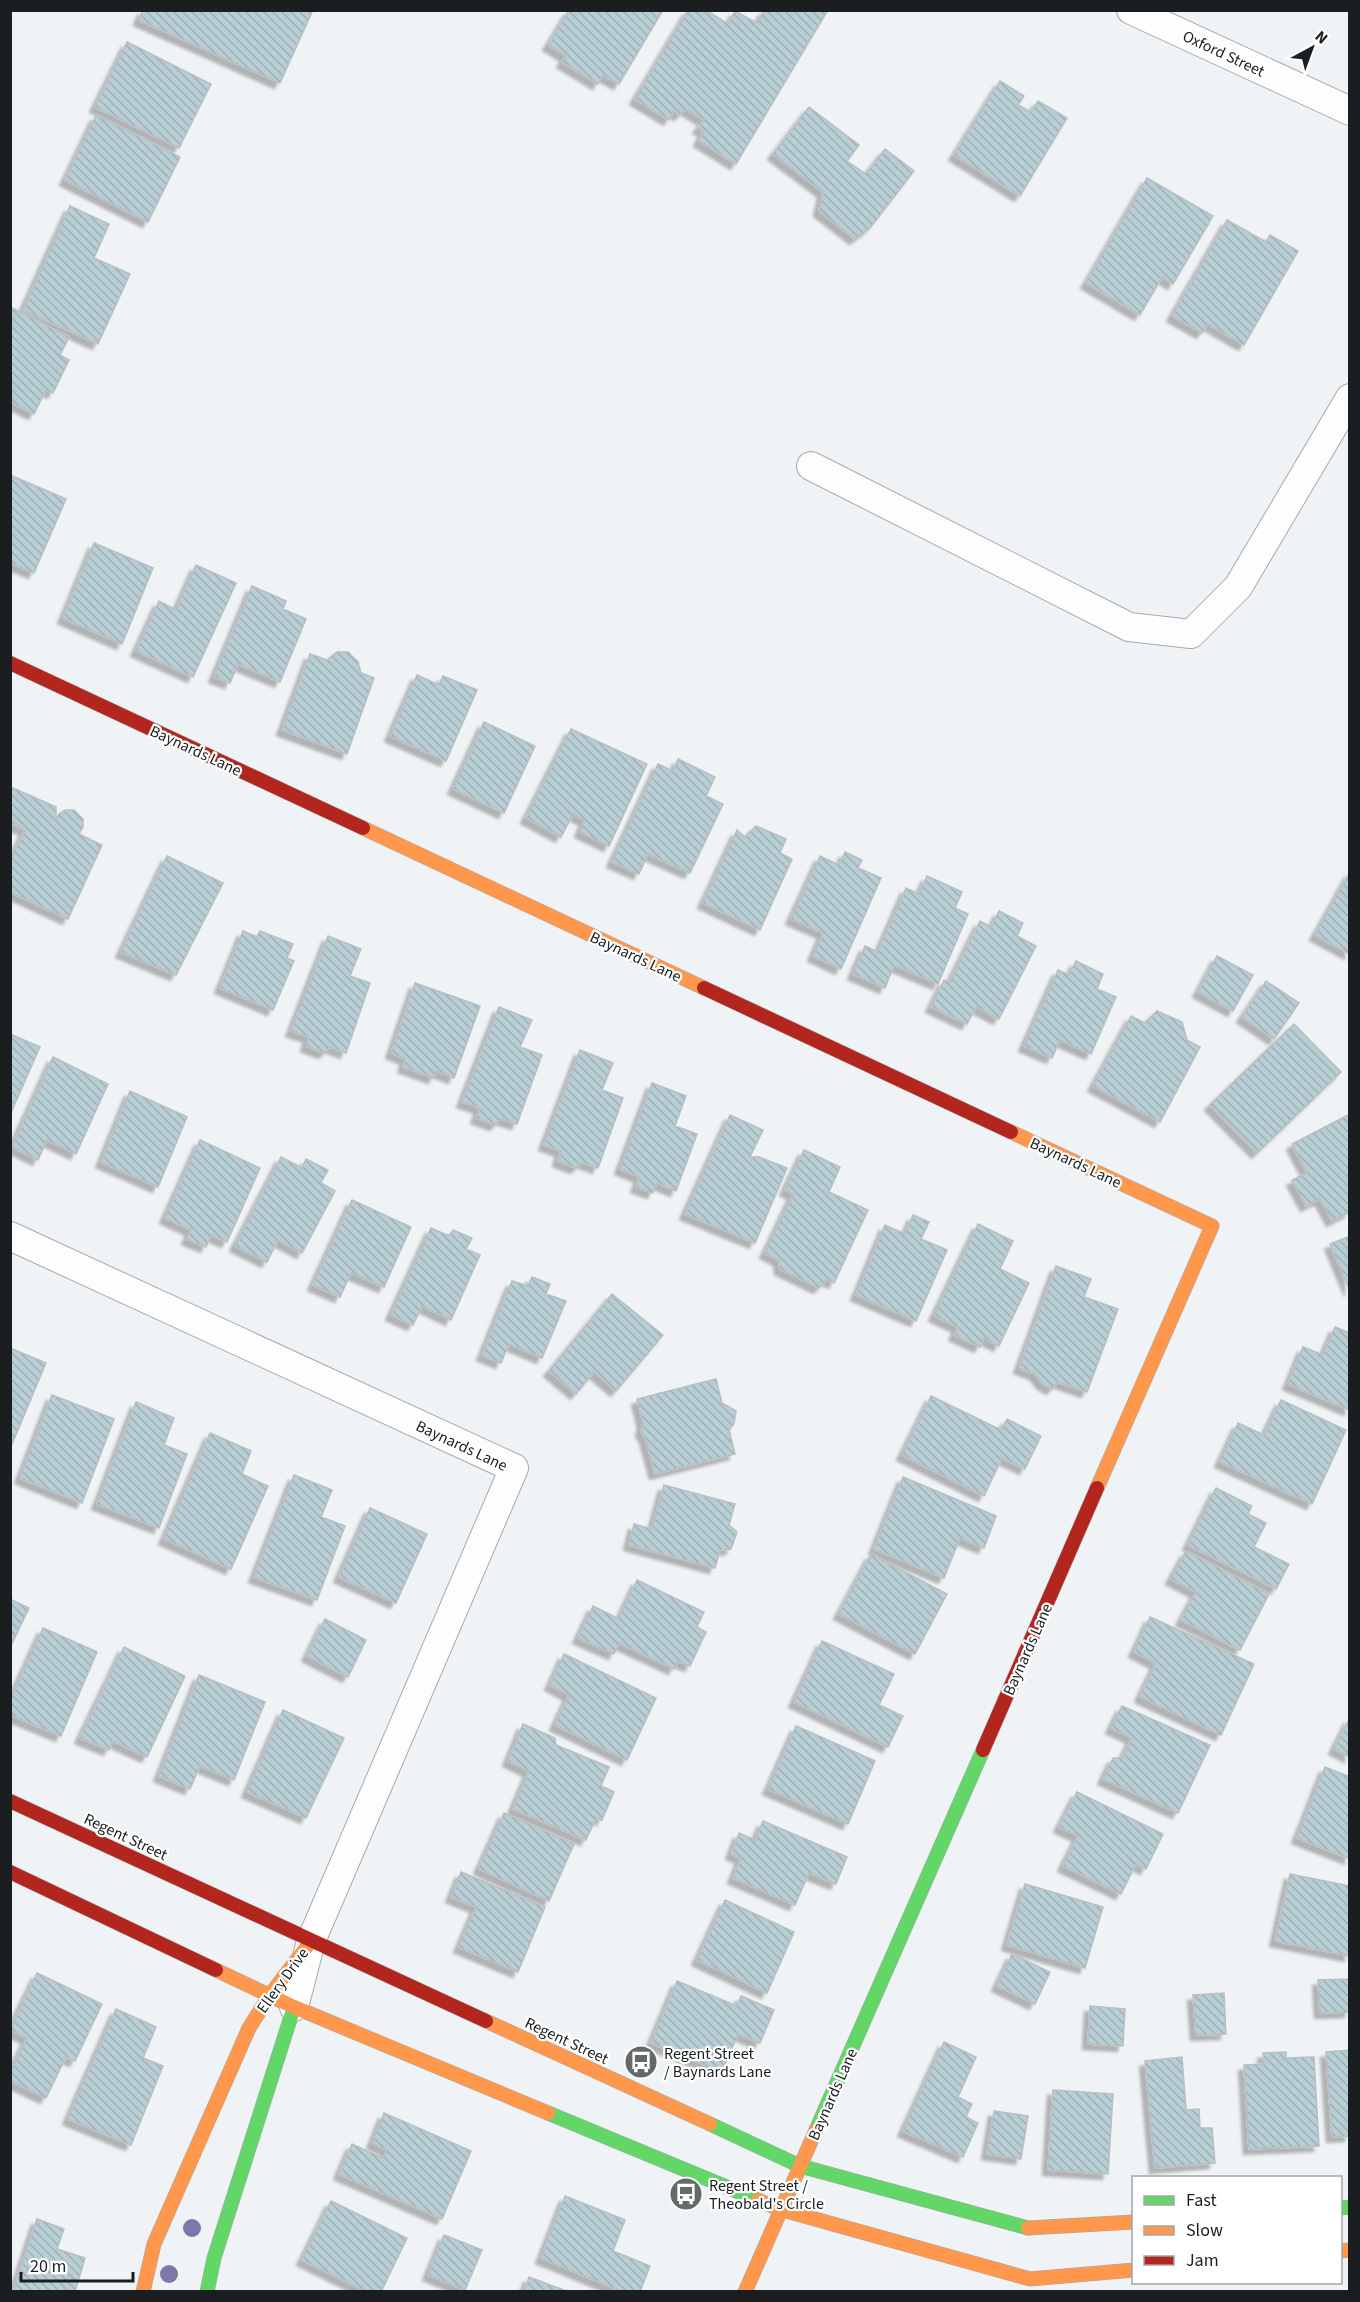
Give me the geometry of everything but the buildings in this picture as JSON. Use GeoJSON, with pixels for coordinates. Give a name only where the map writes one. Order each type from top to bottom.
{"type":"FeatureCollection","features":[{"type":"Feature","properties":{"kind":"street","name":"Oxford Street"},"geometry":{"type":"LineString","coordinates":[[1131,10],[1350,111]]}},
{"type":"Feature","properties":{"kind":"street"},"geometry":{"type":"LineString","coordinates":[[811,466],[1129,627],[1191,634],[1238,587],[1350,398]]}},
{"type":"Feature","properties":{"kind":"street","name":"Baynards Lane"},"geometry":{"type":"LineString","coordinates":[[10,663],[1212,1226],[800,2166]]}},
{"type":"Feature","properties":{"kind":"street","name":"Baynards Lane"},"geometry":{"type":"LineString","coordinates":[[10,1236],[514,1468],[311,1941]]}},
{"type":"Feature","properties":{"kind":"street","name":"Regent Street"},"geometry":{"type":"LineString","coordinates":[[10,1801],[800,2166],[1033,2229],[1132,2222]]}},
{"type":"Feature","properties":{"kind":"street"},"geometry":{"type":"LineString","coordinates":[[10,1872],[282,2001],[779,2209],[1030,2279],[1132,2270]]}},
{"type":"Feature","properties":{"kind":"street","name":"Ellery Drive"},"geometry":{"type":"LineString","coordinates":[[207,2292],[282,2001],[311,1941]]}},
{"type":"Feature","properties":{"kind":"street","name":"Ellery Drive"},"geometry":{"type":"LineString","coordinates":[[143,2292],[154,2244],[249,2028],[282,2001]]}},
{"type":"Feature","properties":{"kind":"street"},"geometry":{"type":"LineString","coordinates":[[745,2292],[779,2209],[800,2166]]}},
{"type":"Feature","properties":{"kind":"traffic: fast"},"geometry":{"type":"LineString","coordinates":[[816,2130],[983,1750]]}},
{"type":"Feature","properties":{"kind":"traffic: fast"},"geometry":{"type":"LineString","coordinates":[[207,2292],[214,2258],[294,2007]]}},
{"type":"Feature","properties":{"kind":"traffic: fast"},"geometry":{"type":"LineString","coordinates":[[548,2113],[758,2200]]}},
{"type":"Feature","properties":{"kind":"traffic: fast"},"geometry":{"type":"LineString","coordinates":[[710,2124],[800,2166],[1028,2228]]}},
{"type":"Feature","properties":{"kind":"traffic: fast"},"geometry":{"type":"LineString","coordinates":[[1342,2208],[1350,2207]]}},
{"type":"Feature","properties":{"kind":"traffic: slow"},"geometry":{"type":"LineString","coordinates":[[363,828],[704,988]]}},
{"type":"Feature","properties":{"kind":"traffic: slow"},"geometry":{"type":"LineString","coordinates":[[1011,1132],[1212,1226],[1097,1488]]}},
{"type":"Feature","properties":{"kind":"traffic: slow"},"geometry":{"type":"LineString","coordinates":[[143,2292],[154,2244],[249,2028],[270,1995],[311,1941]]}},
{"type":"Feature","properties":{"kind":"traffic: slow"},"geometry":{"type":"LineString","coordinates":[[216,1970],[294,2007],[548,2113]]}},
{"type":"Feature","properties":{"kind":"traffic: slow"},"geometry":{"type":"LineString","coordinates":[[486,2021],[710,2124]]}},
{"type":"Feature","properties":{"kind":"traffic: slow"},"geometry":{"type":"LineString","coordinates":[[745,2292],[816,2130]]}},
{"type":"Feature","properties":{"kind":"traffic: slow"},"geometry":{"type":"LineString","coordinates":[[758,2200],[779,2209],[1030,2279],[1132,2270]]}},
{"type":"Feature","properties":{"kind":"traffic: slow"},"geometry":{"type":"LineString","coordinates":[[1028,2228],[1132,2222]]}},
{"type":"Feature","properties":{"kind":"traffic: slow"},"geometry":{"type":"LineString","coordinates":[[1342,2251],[1350,2250]]}},
{"type":"Feature","properties":{"kind":"traffic: jam"},"geometry":{"type":"LineString","coordinates":[[10,663],[363,828]]}},
{"type":"Feature","properties":{"kind":"traffic: jam"},"geometry":{"type":"LineString","coordinates":[[704,988],[1011,1132]]}},
{"type":"Feature","properties":{"kind":"traffic: jam"},"geometry":{"type":"LineString","coordinates":[[983,1750],[1097,1488]]}},
{"type":"Feature","properties":{"kind":"traffic: jam"},"geometry":{"type":"LineString","coordinates":[[10,1801],[486,2021]]}},
{"type":"Feature","properties":{"kind":"traffic: jam"},"geometry":{"type":"LineString","coordinates":[[10,1872],[216,1970]]}},
{"type":"Feature","properties":{"kind":"place","name":"Regent Street / Baynards Lane"},"geometry":{"type":"Point","coordinates":[641,2062]}},
{"type":"Feature","properties":{"kind":"place","name":"Regent Street / Theobald's Circle"},"geometry":{"type":"Point","coordinates":[686,2194]}}]}
